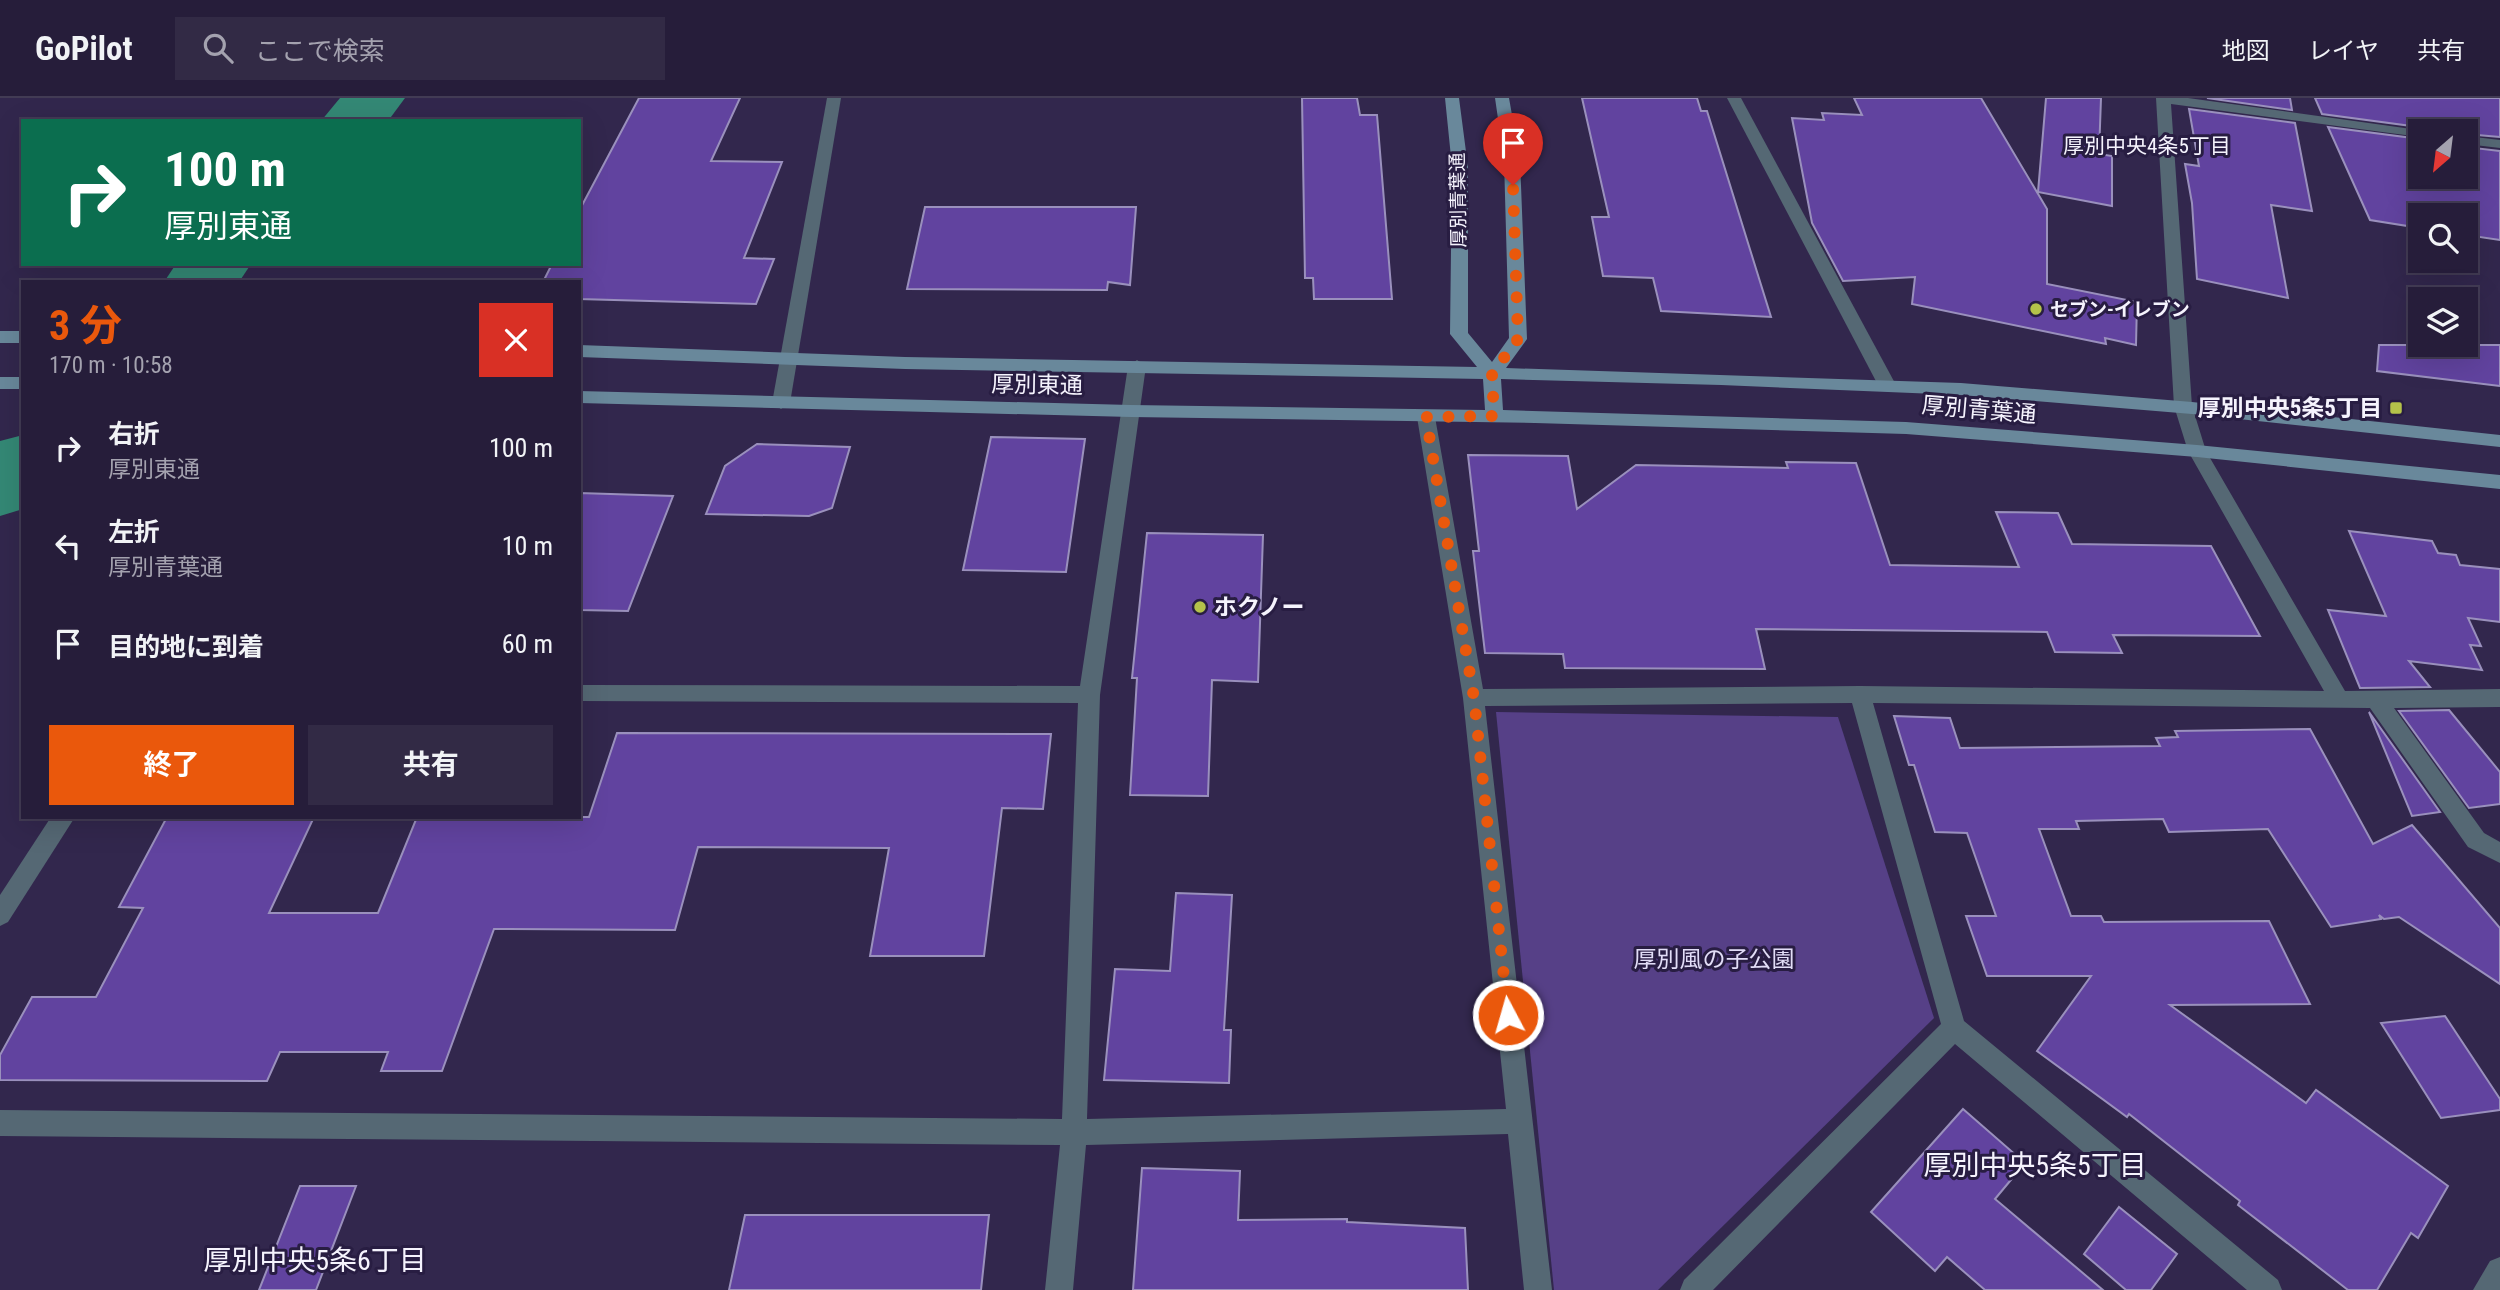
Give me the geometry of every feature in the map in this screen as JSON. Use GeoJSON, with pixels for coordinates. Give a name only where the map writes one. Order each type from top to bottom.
{"type":"FeatureCollection","features":[{"type":"Feature","properties":{"kind":"street"},"geometry":{"type":"LineString","coordinates":[[781,403],[834,98]]}},
{"type":"Feature","properties":{"kind":"street","name":"厚別青葉通"},"geometry":{"type":"LineString","coordinates":[[1452,98],[1460,167],[1459,334],[1492,374],[1887,385],[2183,406],[2500,441]]}},
{"type":"Feature","properties":{"kind":"street"},"geometry":{"type":"LineString","coordinates":[[1494,416],[1492,374],[1518,339],[1512,160],[1502,98]]}},
{"type":"Feature","properties":{"kind":"street"},"geometry":{"type":"LineString","coordinates":[[1734,98],[1887,385]]}},
{"type":"Feature","properties":{"kind":"street"},"geometry":{"type":"LineString","coordinates":[[2339,699],[2197,452],[2183,406],[2163,98],[2408,131]]}},
{"type":"Feature","properties":{"kind":"street"},"geometry":{"type":"LineString","coordinates":[[2478,141],[2500,144]]}},
{"type":"Feature","properties":{"kind":"street"},"geometry":{"type":"LineString","coordinates":[[0,337],[21,337]]}},
{"type":"Feature","properties":{"kind":"street","name":"厚別東通"},"geometry":{"type":"LineString","coordinates":[[581,351],[789,362],[1492,374]]}},
{"type":"Feature","properties":{"kind":"street"},"geometry":{"type":"LineString","coordinates":[[1059,1290],[1074,1132],[1090,695],[1138,366]]}},
{"type":"Feature","properties":{"kind":"street"},"geometry":{"type":"LineString","coordinates":[[0,383],[21,383]]}},
{"type":"Feature","properties":{"kind":"street","name":"厚別東通"},"geometry":{"type":"LineString","coordinates":[[581,397],[1131,411],[1494,416]]}},
{"type":"Feature","properties":{"kind":"street","name":"厚別青葉通"},"geometry":{"type":"LineString","coordinates":[[1494,416],[1906,428],[2197,452],[2500,482]]}},
{"type":"Feature","properties":{"kind":"street"},"geometry":{"type":"LineString","coordinates":[[1426,417],[1474,698],[1538,1290]]}},
{"type":"Feature","properties":{"kind":"street"},"geometry":{"type":"LineString","coordinates":[[581,693],[1090,695]]}},
{"type":"Feature","properties":{"kind":"street"},"geometry":{"type":"LineString","coordinates":[[1474,698],[1860,694],[2376,700],[2500,698]]}},
{"type":"Feature","properties":{"kind":"street"},"geometry":{"type":"LineString","coordinates":[[1860,694],[1955,1028],[2268,1290]]}},
{"type":"Feature","properties":{"kind":"street"},"geometry":{"type":"LineString","coordinates":[[2376,700],[2476,840],[2500,853]]}},
{"type":"Feature","properties":{"kind":"street"},"geometry":{"type":"LineString","coordinates":[[0,915],[63,819]]}},
{"type":"Feature","properties":{"kind":"street"},"geometry":{"type":"LineString","coordinates":[[1694,1290],[1955,1028]]}},
{"type":"Feature","properties":{"kind":"street"},"geometry":{"type":"LineString","coordinates":[[0,1123],[1074,1132],[1520,1121]]}},
{"type":"Feature","properties":{"kind":"street"},"geometry":{"type":"LineString","coordinates":[[2487,1290],[2500,1271]]}},
{"type":"Feature","properties":{"kind":"green space","name":"厚別風の子公園"},"geometry":{"type":"Polygon","coordinates":[[[1496,712],[1838,717],[1934,1018],[1658,1290],[1554,1290],[1496,712]]]}},
{"type":"Feature","properties":{"kind":"building"},"geometry":{"type":"Polygon","coordinates":[[[639,98],[740,98],[711,161],[782,162],[744,258],[774,259],[756,304],[581,299],[581,280],[544,280],[551,266],[581,266],[581,207],[639,98]]]}},
{"type":"Feature","properties":{"kind":"building"},"geometry":{"type":"Polygon","coordinates":[[[1302,98],[1357,98],[1360,115],[1377,115],[1392,299],[1314,299],[1313,278],[1305,278],[1302,98]]]}},
{"type":"Feature","properties":{"kind":"building"},"geometry":{"type":"Polygon","coordinates":[[[1582,98],[1697,98],[1701,111],[1707,111],[1771,317],[1661,311],[1653,278],[1603,276],[1592,217],[1609,217],[1582,98]]]}},
{"type":"Feature","properties":{"kind":"building"},"geometry":{"type":"Polygon","coordinates":[[[1854,98],[1981,98],[2047,209],[2047,284],[2137,302],[2136,345],[2105,338],[2106,344],[1912,304],[1915,277],[1843,281],[1812,223],[1792,118],[1824,120],[1822,113],[1862,115],[1854,98]]]}},
{"type":"Feature","properties":{"kind":"building"},"geometry":{"type":"Polygon","coordinates":[[[2046,98],[2101,98],[2099,154],[2112,156],[2112,206],[2038,192],[2046,98]]]}},
{"type":"Feature","properties":{"kind":"building"},"geometry":{"type":"Polygon","coordinates":[[[2207,98],[2290,98],[2292,110],[2207,98]]]}},
{"type":"Feature","properties":{"kind":"building"},"geometry":{"type":"Polygon","coordinates":[[[2315,98],[2500,98],[2500,137],[2478,135],[2478,119],[2408,119],[2408,126],[2322,114],[2315,98]]]}},
{"type":"Feature","properties":{"kind":"building"},"geometry":{"type":"Polygon","coordinates":[[[2189,109],[2295,123],[2312,211],[2271,205],[2288,298],[2197,279],[2192,203],[2185,164],[2199,166],[2189,109]]]}},
{"type":"Feature","properties":{"kind":"building"},"geometry":{"type":"Polygon","coordinates":[[[2328,127],[2408,137],[2408,189],[2478,189],[2478,148],[2500,151],[2500,240],[2478,237],[2478,203],[2408,203],[2408,226],[2370,220],[2328,127]]]}},
{"type":"Feature","properties":{"kind":"building"},"geometry":{"type":"Polygon","coordinates":[[[925,207],[1136,207],[1130,285],[1108,282],[1107,290],[907,289],[925,207]]]}},
{"type":"Feature","properties":{"kind":"building"},"geometry":{"type":"Polygon","coordinates":[[[2379,345],[2408,345],[2408,357],[2478,357],[2478,345],[2500,345],[2500,386],[2377,371],[2379,345]]]}},
{"type":"Feature","properties":{"kind":"building"},"geometry":{"type":"Polygon","coordinates":[[[991,437],[1085,439],[1066,572],[963,570],[991,437]]]}},
{"type":"Feature","properties":{"kind":"building"},"geometry":{"type":"Polygon","coordinates":[[[757,444],[850,447],[832,508],[809,516],[706,514],[725,466],[757,444]]]}},
{"type":"Feature","properties":{"kind":"building"},"geometry":{"type":"Polygon","coordinates":[[[1468,455],[1568,456],[1577,509],[1636,465],[1788,468],[1786,462],[1856,463],[1890,565],[2019,567],[1996,512],[2058,513],[2072,544],[2211,546],[2260,636],[2113,635],[2122,653],[2055,652],[2047,632],[1756,629],[1765,669],[1565,668],[1563,654],[1485,653],[1473,551],[1479,551],[1468,455]]]}},
{"type":"Feature","properties":{"kind":"building"},"geometry":{"type":"Polygon","coordinates":[[[581,493],[673,496],[628,611],[581,610],[581,493]]]}},
{"type":"Feature","properties":{"kind":"building"},"geometry":{"type":"Polygon","coordinates":[[[2349,531],[2432,541],[2438,553],[2456,555],[2460,565],[2500,569],[2500,622],[2468,618],[2481,646],[2470,645],[2482,670],[2409,661],[2430,687],[2360,688],[2328,610],[2386,616],[2349,531]]]}},
{"type":"Feature","properties":{"kind":"building","name":"ホクノー"},"geometry":{"type":"Polygon","coordinates":[[[1147,533],[1263,535],[1258,682],[1212,680],[1208,796],[1130,795],[1137,678],[1132,678],[1147,533]]]}},
{"type":"Feature","properties":{"kind":"building"},"geometry":{"type":"Polygon","coordinates":[[[2449,710],[2500,772],[2500,804],[2469,808],[2399,711],[2449,710]]]}},
{"type":"Feature","properties":{"kind":"building"},"geometry":{"type":"Polygon","coordinates":[[[2369,712],[2440,812],[2412,816],[2369,712]]]}},
{"type":"Feature","properties":{"kind":"building"},"geometry":{"type":"Polygon","coordinates":[[[1894,716],[1950,718],[1960,748],[2160,746],[2156,738],[2178,737],[2175,731],[2310,729],[2373,844],[2412,825],[2500,928],[2500,984],[2399,917],[2384,919],[2379,915],[2381,919],[2331,927],[2268,829],[2169,832],[2163,819],[2076,821],[2079,829],[2039,829],[2071,916],[2101,916],[2104,922],[2269,921],[2310,1004],[2170,1005],[2306,1103],[2316,1090],[2448,1186],[2418,1238],[2411,1233],[2377,1290],[2348,1290],[2238,1205],[2240,1201],[2129,1114],[2127,1117],[2037,1051],[2091,976],[1987,976],[1966,916],[1996,916],[1967,833],[1935,832],[1914,765],[1909,765],[1894,716]]]}},
{"type":"Feature","properties":{"kind":"building"},"geometry":{"type":"Polygon","coordinates":[[[617,733],[1051,734],[1043,809],[1002,808],[984,956],[870,956],[889,848],[698,847],[675,930],[494,929],[442,1071],[381,1071],[388,1052],[280,1052],[267,1081],[0,1080],[0,1055],[32,997],[96,997],[143,908],[119,907],[166,819],[313,819],[269,913],[378,913],[416,819],[589,817],[617,733]]]}},
{"type":"Feature","properties":{"kind":"building"},"geometry":{"type":"Polygon","coordinates":[[[1176,893],[1232,895],[1224,1030],[1231,1030],[1229,1083],[1104,1080],[1115,969],[1170,971],[1176,893]]]}},
{"type":"Feature","properties":{"kind":"building"},"geometry":{"type":"Polygon","coordinates":[[[2445,1016],[2500,1099],[2500,1110],[2441,1118],[2381,1023],[2445,1016]]]}},
{"type":"Feature","properties":{"kind":"building"},"geometry":{"type":"Polygon","coordinates":[[[1963,1109],[2025,1163],[1995,1199],[2103,1290],[1985,1290],[1947,1257],[1935,1271],[1871,1212],[1963,1109]]]}},
{"type":"Feature","properties":{"kind":"building"},"geometry":{"type":"Polygon","coordinates":[[[1142,1168],[1240,1171],[1238,1220],[1347,1219],[1347,1222],[1465,1228],[1468,1290],[1133,1290],[1142,1168]]]}},
{"type":"Feature","properties":{"kind":"building"},"geometry":{"type":"Polygon","coordinates":[[[300,1186],[356,1186],[316,1290],[259,1290],[300,1186]]]}},
{"type":"Feature","properties":{"kind":"building"},"geometry":{"type":"Polygon","coordinates":[[[2119,1207],[2177,1254],[2151,1290],[2126,1290],[2084,1254],[2119,1207]]]}},
{"type":"Feature","properties":{"kind":"building"},"geometry":{"type":"Polygon","coordinates":[[[745,1215],[989,1215],[981,1290],[729,1290],[745,1215]]]}},
{"type":"Feature","properties":{"kind":"waterway"},"geometry":{"type":"LineString","coordinates":[[355,119],[374,98]]}},
{"type":"Feature","properties":{"kind":"waterway"},"geometry":{"type":"LineString","coordinates":[[201,280],[214,266]]}},
{"type":"Feature","properties":{"kind":"waterway"},"geometry":{"type":"LineString","coordinates":[[0,487],[21,465]]}},
{"type":"Feature","properties":{"kind":"place","name":"セブン-イレブン"},"geometry":{"type":"Point","coordinates":[2036,309]}},
{"type":"Feature","properties":{"kind":"place","name":"厚別中央5条5丁目"},"geometry":{"type":"Point","coordinates":[2396,408]}},
{"type":"Feature","properties":{"kind":"place","name":"ホクノー"},"geometry":{"type":"Point","coordinates":[1200,607]}},
{"type":"Feature","properties":{"kind":"district","name":"厚別中央4条5丁目"},"geometry":{"type":"Point","coordinates":[2147,146]}},
{"type":"Feature","properties":{"kind":"district","name":"厚別中央5条5丁目"},"geometry":{"type":"Point","coordinates":[2035,1165]}},
{"type":"Feature","properties":{"kind":"district","name":"厚別中央5条6丁目"},"geometry":{"type":"Point","coordinates":[315,1260]}},
{"type":"Feature","properties":{"kind":"route"},"geometry":{"type":"LineString","coordinates":[[1508,1015],[1474,698],[1426,417],[1494,416],[1492,374],[1518,339],[1513,185]]}}]}
